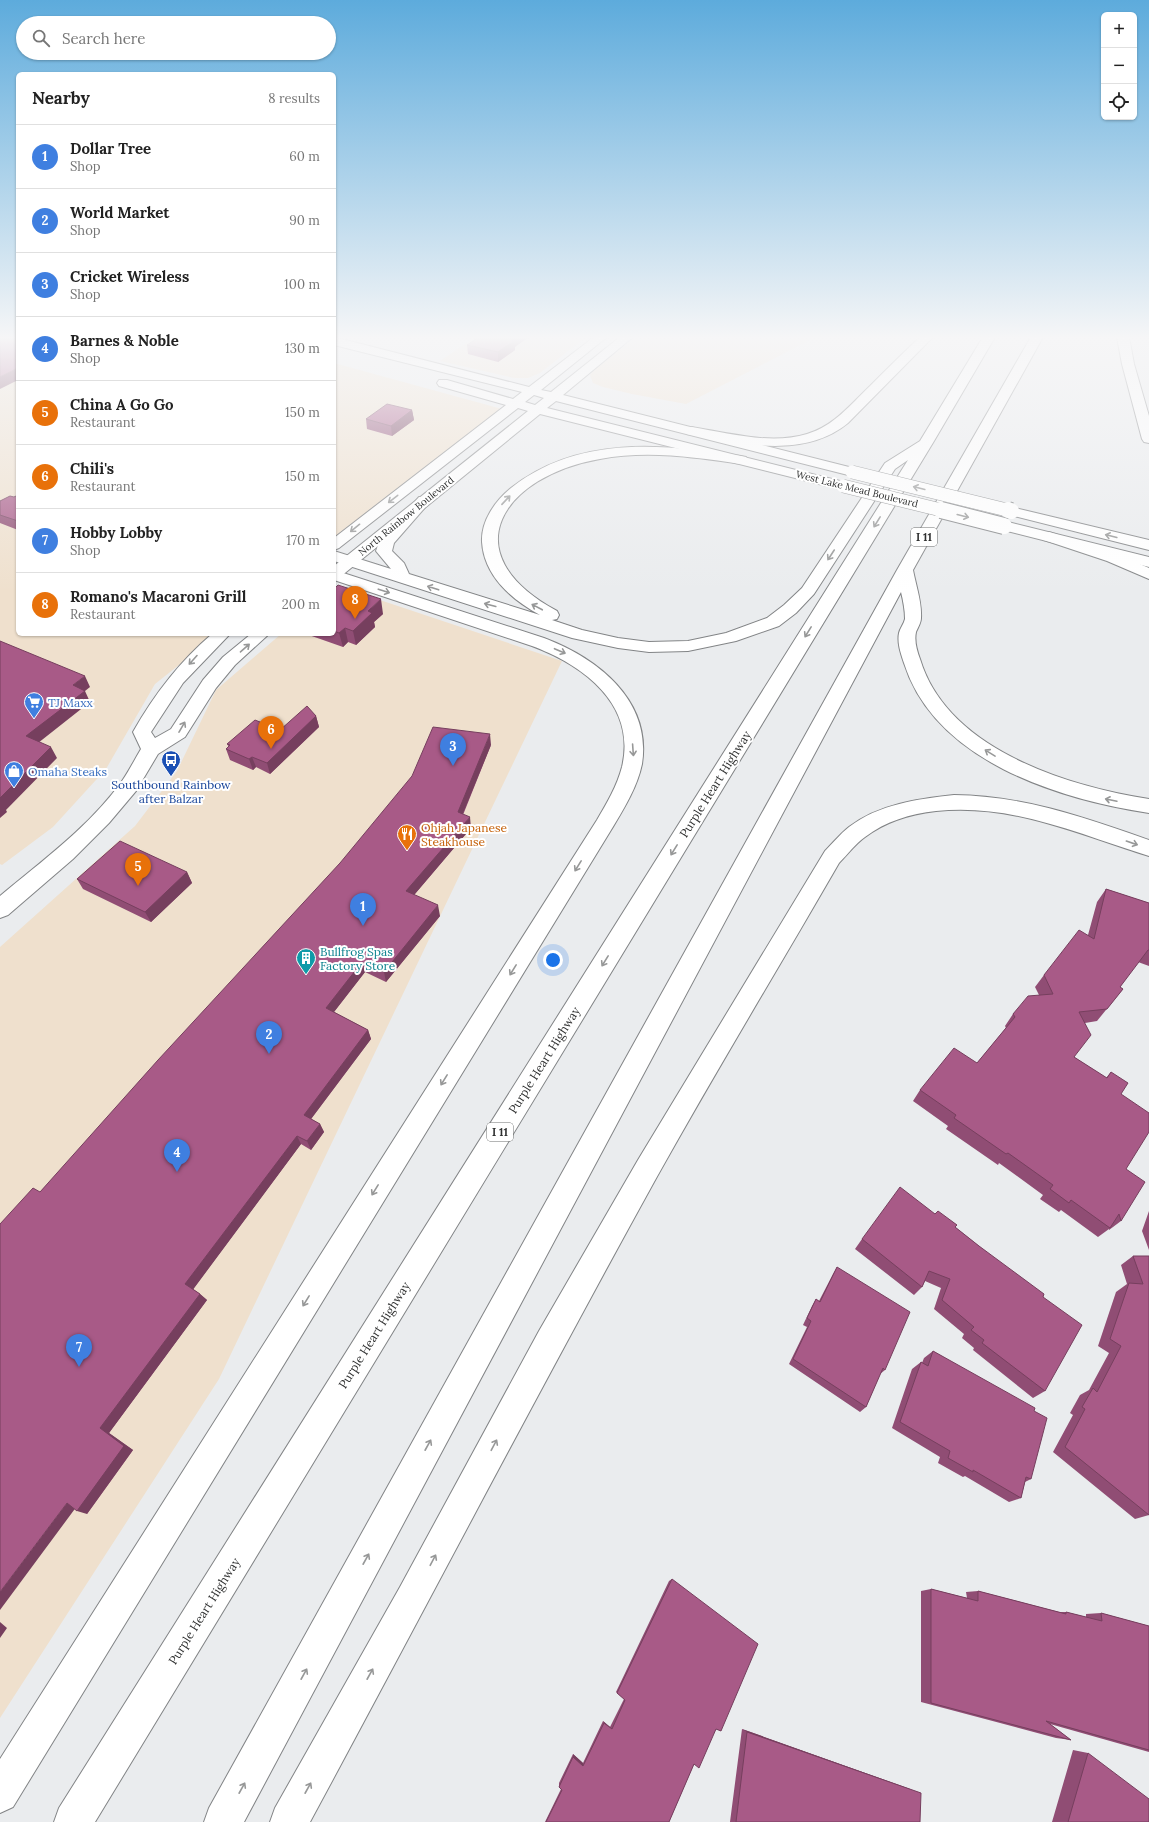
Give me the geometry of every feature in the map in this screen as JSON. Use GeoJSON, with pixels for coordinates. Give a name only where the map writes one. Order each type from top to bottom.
{"type":"FeatureCollection","features":[{"type":"Feature","properties":{"kind":"main road","name":"North Rainbow Boulevard"},"geometry":{"type":"LineString","coordinates":[[336,543],[494,422]]}},
{"type":"Feature","properties":{"kind":"main road","name":"North Rainbow Boulevard"},"geometry":{"type":"LineString","coordinates":[[339,570],[522,422]]}},
{"type":"Feature","properties":{"kind":"main road","name":"West Lake Mead Boulevard"},"geometry":{"type":"LineString","coordinates":[[590,422],[1149,562]]}},
{"type":"Feature","properties":{"kind":"main road","name":"West Lake Mead Boulevard"},"geometry":{"type":"LineString","coordinates":[[656,422],[1149,545]]}},
{"type":"Feature","properties":{"kind":"main road"},"geometry":{"type":"LineString","coordinates":[[692,431],[744,439],[771,441],[803,439],[827,432],[841,422]]}},
{"type":"Feature","properties":{"kind":"main road","name":"Purple Heart Highway"},"geometry":{"type":"LineString","coordinates":[[73,1822],[938,422]]}},
{"type":"Feature","properties":{"kind":"main road","name":"I 11"},"geometry":{"type":"LineString","coordinates":[[223,1822],[905,570],[989,422]]}},
{"type":"Feature","properties":{"kind":"main road"},"geometry":{"type":"LineString","coordinates":[[1144,422],[1149,439]]}},
{"type":"Feature","properties":{"kind":"main road"},"geometry":{"type":"LineString","coordinates":[[339,570],[403,578],[504,608],[578,634],[618,643],[648,647],[688,646],[730,637],[773,622],[790,609],[808,591],[890,466],[927,441]]}},
{"type":"Feature","properties":{"kind":"main road"},"geometry":{"type":"LineString","coordinates":[[741,460],[680,452],[642,450],[598,455],[558,467],[524,485],[510,496],[496,513],[490,531],[493,559],[509,585],[529,604],[557,618],[606,633],[648,638],[696,637],[742,628],[790,609]]}},
{"type":"Feature","properties":{"kind":"main road"},"geometry":{"type":"LineString","coordinates":[[403,578],[398,566],[384,551],[387,542],[424,500]]}},
{"type":"Feature","properties":{"kind":"main road"},"geometry":{"type":"LineString","coordinates":[[1049,537],[1113,558],[1149,574]]}},
{"type":"Feature","properties":{"kind":"main road"},"geometry":{"type":"LineString","coordinates":[[0,1794],[604,825],[625,786],[633,756],[631,728],[621,701],[605,681],[585,664],[549,647],[339,570]]}},
{"type":"Feature","properties":{"kind":"main road"},"geometry":{"type":"LineString","coordinates":[[905,570],[913,619],[908,633],[913,666],[928,696],[955,726],[1000,758],[1043,780],[1094,796],[1149,806]]}},
{"type":"Feature","properties":{"kind":"main road"},"geometry":{"type":"LineString","coordinates":[[151,749],[142,732],[159,702],[171,684],[197,655],[220,636]]}},
{"type":"Feature","properties":{"kind":"main road"},"geometry":{"type":"LineString","coordinates":[[0,909],[66,853],[102,818],[129,786],[151,749],[178,733],[209,684],[229,661],[259,636]]}},
{"type":"Feature","properties":{"kind":"main road"},"geometry":{"type":"LineString","coordinates":[[289,1822],[408,1606],[569,1307],[647,1170],[832,857],[856,832],[883,816],[915,807],[946,802],[980,801],[1020,806],[1065,819],[1149,848]]}},
{"type":"Feature","properties":{"kind":"shaded area"},"geometry":{"type":"Polygon","coordinates":[[[0,422],[16,422],[16,636],[215,636],[155,684],[106,769],[53,827],[2,865],[0,864],[0,422]]]}},
{"type":"Feature","properties":{"kind":"shaded area"},"geometry":{"type":"Polygon","coordinates":[[[336,422],[486,422],[336,541],[336,422]]]}},
{"type":"Feature","properties":{"kind":"shaded area"},"geometry":{"type":"Polygon","coordinates":[[[356,592],[562,661],[219,1379],[0,1718],[0,947],[135,826],[177,771],[216,690],[279,636],[336,636],[336,630],[356,592]]]}},
{"type":"Feature","properties":{"kind":"building"},"geometry":{"type":"Polygon","coordinates":[[[377,422],[396,422],[391,426],[377,422]]]}},
{"type":"Feature","properties":{"kind":"building"},"geometry":{"type":"Polygon","coordinates":[[[10,496],[16,496],[16,520],[0,515],[0,501],[10,496]]]}},
{"type":"Feature","properties":{"kind":"building"},"geometry":{"type":"Polygon","coordinates":[[[338,585],[381,599],[368,611],[372,613],[353,631],[345,628],[339,633],[336,632],[336,587],[338,585]]]}},
{"type":"Feature","properties":{"kind":"building","name":"TJ Maxx"},"geometry":{"type":"Polygon","coordinates":[[[0,641],[85,676],[73,685],[85,691],[26,736],[51,747],[0,798],[0,641]]]}},
{"type":"Feature","properties":{"kind":"building"},"geometry":{"type":"Polygon","coordinates":[[[307,706],[316,716],[267,763],[252,757],[249,759],[226,749],[230,745],[227,744],[255,720],[280,730],[307,706]]]}},
{"type":"Feature","properties":{"kind":"building"},"geometry":{"type":"Polygon","coordinates":[[[433,727],[490,734],[458,812],[470,817],[406,891],[438,905],[384,972],[362,962],[326,1008],[368,1030],[304,1115],[320,1124],[307,1141],[297,1136],[185,1284],[200,1294],[100,1428],[124,1446],[77,1511],[67,1503],[0,1592],[0,1224],[33,1188],[40,1192],[158,1060],[340,863],[412,776],[433,727]]]}},
{"type":"Feature","properties":{"kind":"building"},"geometry":{"type":"Polygon","coordinates":[[[120,841],[187,872],[145,912],[77,879],[120,841]]]}},
{"type":"Feature","properties":{"kind":"building"},"geometry":{"type":"Polygon","coordinates":[[[1106,889],[1149,903],[1149,950],[1120,987],[1123,989],[1107,1009],[1079,1012],[1091,1035],[1074,1057],[1107,1078],[1111,1072],[1128,1083],[1121,1094],[1149,1113],[1149,1132],[1126,1169],[1145,1182],[1121,1221],[1119,1214],[1110,1228],[1071,1200],[1069,1203],[1050,1189],[1053,1185],[1008,1153],[1006,1154],[954,1118],[956,1115],[920,1090],[954,1048],[977,1063],[1015,1017],[1013,1014],[1028,996],[1053,994],[1044,975],[1079,930],[1094,939],[1106,889]]]}},
{"type":"Feature","properties":{"kind":"building"},"geometry":{"type":"Polygon","coordinates":[[[900,1187],[935,1214],[938,1211],[957,1225],[955,1227],[1044,1294],[1043,1297],[1082,1325],[1045,1391],[982,1343],[984,1340],[971,1330],[974,1327],[942,1300],[950,1279],[929,1271],[922,1287],[862,1239],[900,1187]]]}},
{"type":"Feature","properties":{"kind":"building"},"geometry":{"type":"Polygon","coordinates":[[[1133,1256],[1149,1256],[1149,1515],[1065,1447],[1085,1409],[1082,1407],[1093,1388],[1097,1392],[1121,1346],[1110,1339],[1129,1283],[1143,1284],[1133,1256]]]}},
{"type":"Feature","properties":{"kind":"building"},"geometry":{"type":"Polygon","coordinates":[[[837,1267],[910,1312],[885,1370],[883,1368],[866,1407],[793,1359],[811,1321],[807,1318],[816,1299],[820,1302],[837,1267]]]}},
{"type":"Feature","properties":{"kind":"building"},"geometry":{"type":"Polygon","coordinates":[[[933,1351],[1035,1408],[1034,1411],[1047,1418],[1031,1479],[1026,1477],[1021,1498],[973,1470],[973,1472],[948,1458],[950,1451],[900,1422],[921,1362],[928,1366],[933,1351]]]}},
{"type":"Feature","properties":{"kind":"building"},"geometry":{"type":"Polygon","coordinates":[[[672,1579],[758,1644],[721,1731],[716,1729],[699,1768],[694,1764],[669,1822],[546,1822],[562,1790],[559,1787],[573,1757],[583,1766],[604,1723],[612,1729],[625,1700],[617,1693],[672,1579]]]}},
{"type":"Feature","properties":{"kind":"building"},"geometry":{"type":"Polygon","coordinates":[[[931,1589],[978,1601],[978,1591],[1066,1614],[1066,1612],[1102,1621],[1101,1613],[1149,1626],[1149,1750],[1046,1721],[1071,1740],[931,1703],[931,1589]]]}},
{"type":"Feature","properties":{"kind":"building"},"geometry":{"type":"Polygon","coordinates":[[[747,1732],[921,1793],[920,1822],[736,1822],[747,1732]]]}},
{"type":"Feature","properties":{"kind":"building"},"geometry":{"type":"Polygon","coordinates":[[[1088,1753],[1149,1799],[1149,1822],[1068,1822],[1088,1753]]]}},
{"type":"Feature","properties":{"kind":"place","name":"Romano's Macaroni Grill"},"geometry":{"type":"Point","coordinates":[355,619]}},
{"type":"Feature","properties":{"kind":"place","name":"TJ Maxx"},"geometry":{"type":"Point","coordinates":[34,719]}},
{"type":"Feature","properties":{"kind":"place","name":"Chili's"},"geometry":{"type":"Point","coordinates":[271,749]}},
{"type":"Feature","properties":{"kind":"place","name":"Cricket Wireless"},"geometry":{"type":"Point","coordinates":[453,766]}},
{"type":"Feature","properties":{"kind":"place","name":"Southbound Rainbow after Balzar"},"geometry":{"type":"Point","coordinates":[171,777]}},
{"type":"Feature","properties":{"kind":"place","name":"Omaha Steaks"},"geometry":{"type":"Point","coordinates":[14,788]}},
{"type":"Feature","properties":{"kind":"place","name":"Ohjah Japanese Steakhouse"},"geometry":{"type":"Point","coordinates":[407,851]}},
{"type":"Feature","properties":{"kind":"place","name":"China A Go Go"},"geometry":{"type":"Point","coordinates":[138,886]}},
{"type":"Feature","properties":{"kind":"place","name":"Dollar Tree"},"geometry":{"type":"Point","coordinates":[363,926]}},
{"type":"Feature","properties":{"kind":"place","name":"Bullfrog Spas Factory Store"},"geometry":{"type":"Point","coordinates":[306,975]}},
{"type":"Feature","properties":{"kind":"place","name":"World Market"},"geometry":{"type":"Point","coordinates":[269,1054]}},
{"type":"Feature","properties":{"kind":"place","name":"Barnes & Noble"},"geometry":{"type":"Point","coordinates":[177,1172]}},
{"type":"Feature","properties":{"kind":"place","name":"Hobby Lobby"},"geometry":{"type":"Point","coordinates":[79,1367]}}]}
